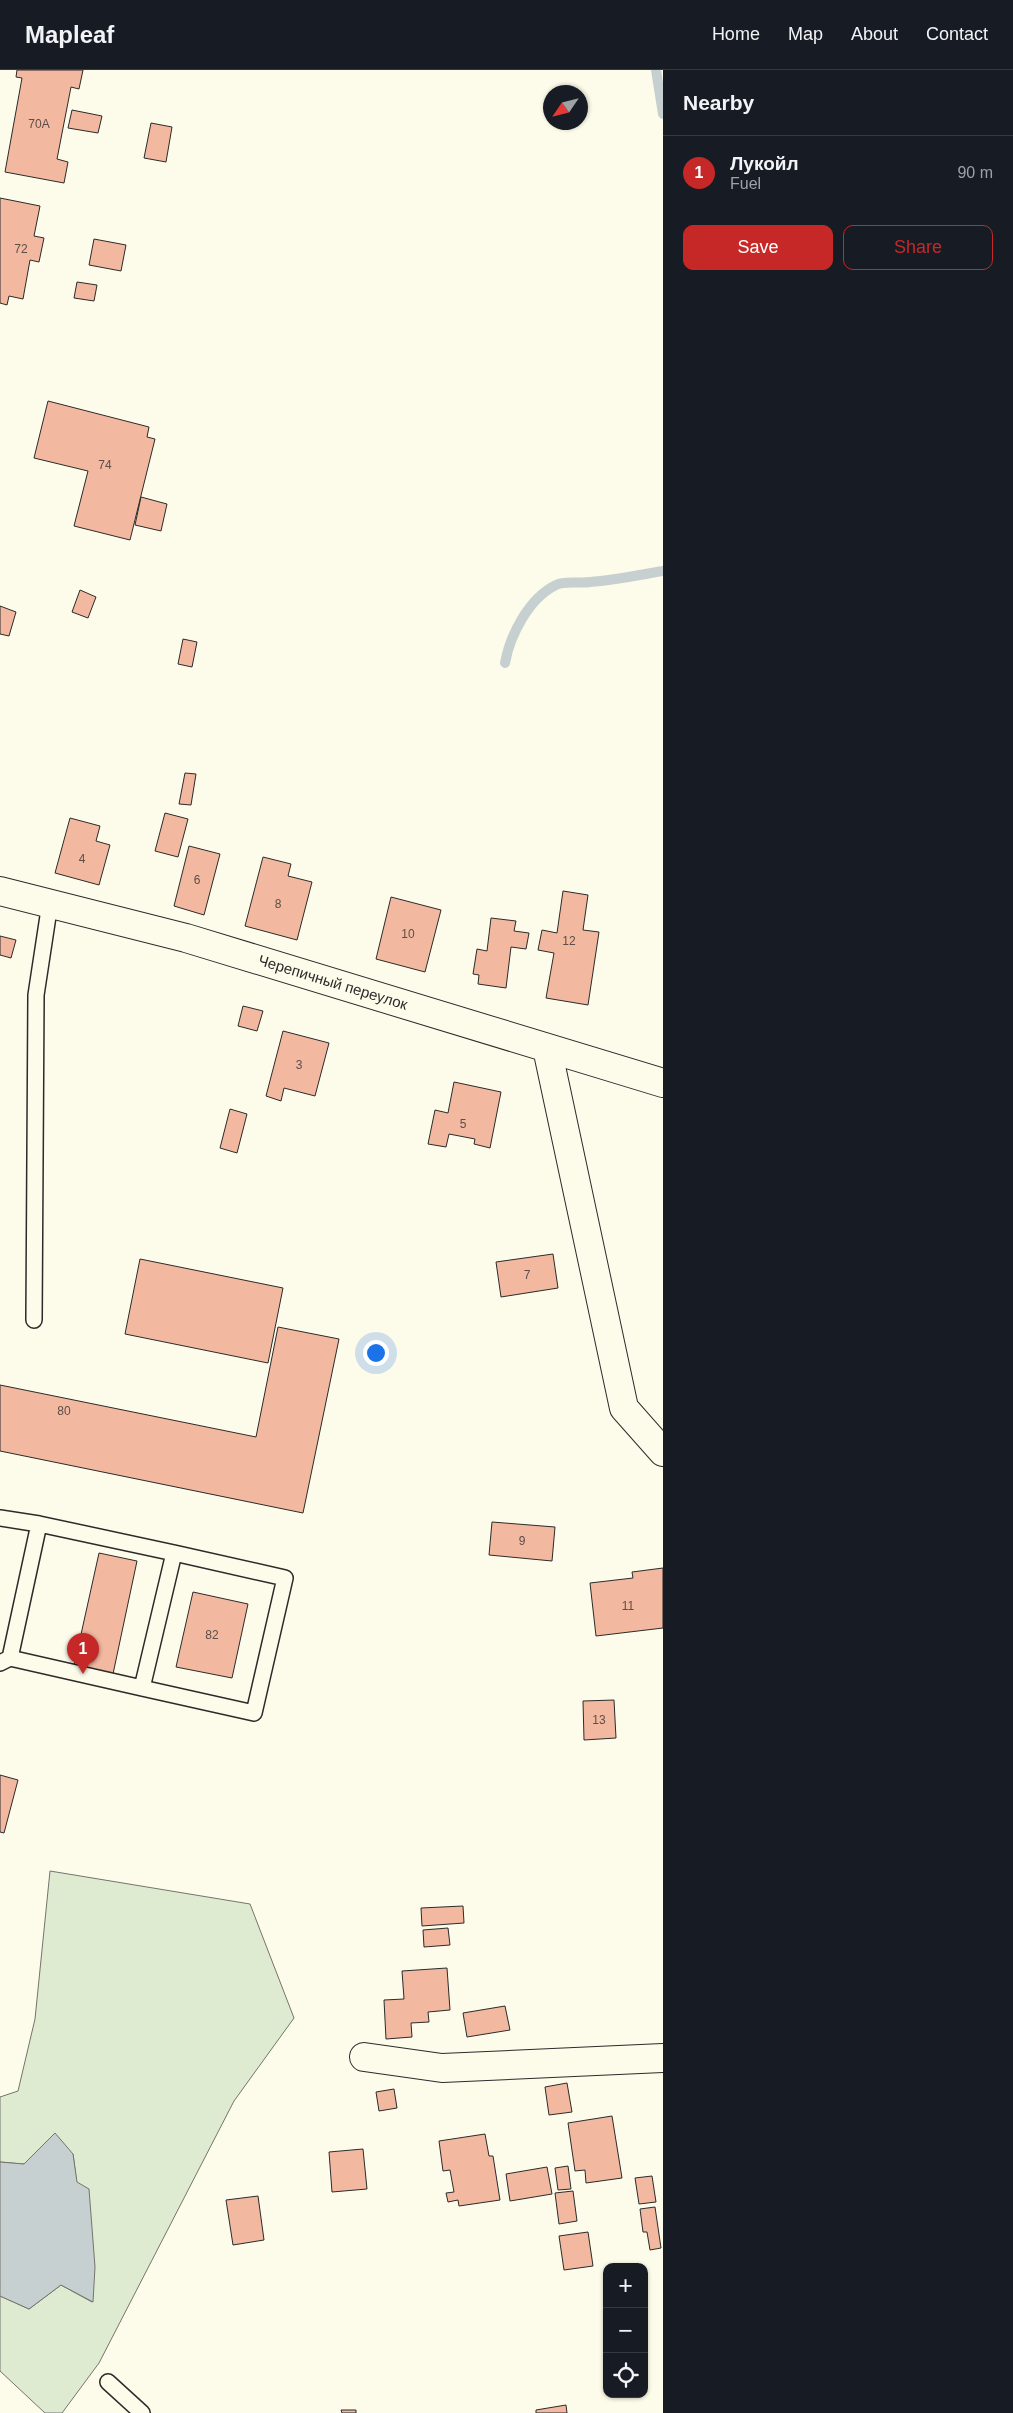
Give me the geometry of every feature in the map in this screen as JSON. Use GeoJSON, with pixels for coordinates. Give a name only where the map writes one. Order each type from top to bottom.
{"type":"FeatureCollection","features":[{"type":"Feature","properties":{"kind":"street","name":"Черепичный переулок"},"geometry":{"type":"LineString","coordinates":[[0,891],[186,938],[663,1083]]}},
{"type":"Feature","properties":{"kind":"street"},"geometry":{"type":"LineString","coordinates":[[547,1048],[624,1408],[663,1452]]}},
{"type":"Feature","properties":{"kind":"street"},"geometry":{"type":"LineString","coordinates":[[364,2057],[442,2068],[663,2058]]}},
{"type":"Feature","properties":{"kind":"lane"},"geometry":{"type":"LineString","coordinates":[[34,1320],[36,995],[50,903]]}},
{"type":"Feature","properties":{"kind":"lane"},"geometry":{"type":"LineString","coordinates":[[0,1518],[39,1524],[285,1578],[254,1713],[142,1688],[5,1661],[39,1524]]}},
{"type":"Feature","properties":{"kind":"lane"},"geometry":{"type":"LineString","coordinates":[[142,1688],[174,1553]]}},
{"type":"Feature","properties":{"kind":"lane"},"geometry":{"type":"LineString","coordinates":[[108,2382],[142,2413]]}},
{"type":"Feature","properties":{"kind":"green space"},"geometry":{"type":"Polygon","coordinates":[[[50,1871],[250,1904],[294,2018],[234,2101],[99,2363],[62,2413],[45,2413],[0,2371],[0,2296],[29,2309],[61,2285],[92,2302],[73,2154],[23,2164],[0,2162],[0,2097],[18,2091],[35,2019],[50,1871]]]}},
{"type":"Feature","properties":{"kind":"shaded area"},"geometry":{"type":"Polygon","coordinates":[[[55,2133],[73,2154],[77,2182],[89,2189],[95,2267],[93,2302],[61,2285],[29,2309],[0,2296],[0,2162],[24,2164],[55,2133]]]}},
{"type":"Feature","properties":{"kind":"building"},"geometry":{"type":"Polygon","coordinates":[[[17,70],[83,70],[79,89],[71,87],[57,159],[68,162],[64,183],[5,172],[22,78],[16,77],[17,70]]]}},
{"type":"Feature","properties":{"kind":"building"},"geometry":{"type":"Polygon","coordinates":[[[72,110],[102,116],[98,133],[68,128],[72,110]]]}},
{"type":"Feature","properties":{"kind":"building"},"geometry":{"type":"Polygon","coordinates":[[[151,123],[172,127],[166,162],[144,158],[151,123]]]}},
{"type":"Feature","properties":{"kind":"building"},"geometry":{"type":"Polygon","coordinates":[[[0,198],[40,206],[34,236],[44,238],[39,262],[30,260],[23,299],[9,296],[7,305],[0,303],[0,198]]]}},
{"type":"Feature","properties":{"kind":"building"},"geometry":{"type":"Polygon","coordinates":[[[94,239],[126,245],[121,271],[89,265],[94,239]]]}},
{"type":"Feature","properties":{"kind":"building"},"geometry":{"type":"Polygon","coordinates":[[[77,282],[97,285],[94,301],[74,298],[77,282]]]}},
{"type":"Feature","properties":{"kind":"building"},"geometry":{"type":"Polygon","coordinates":[[[48,401],[149,427],[147,437],[155,439],[130,540],[74,526],[88,471],[34,458],[48,401]]]}},
{"type":"Feature","properties":{"kind":"building"},"geometry":{"type":"Polygon","coordinates":[[[141,497],[167,504],[161,531],[135,525],[141,497]]]}},
{"type":"Feature","properties":{"kind":"building"},"geometry":{"type":"Polygon","coordinates":[[[80,590],[96,597],[88,618],[72,612],[80,590]]]}},
{"type":"Feature","properties":{"kind":"building"},"geometry":{"type":"Polygon","coordinates":[[[0,606],[16,612],[9,636],[0,634],[0,606]]]}},
{"type":"Feature","properties":{"kind":"building"},"geometry":{"type":"Polygon","coordinates":[[[183,639],[197,642],[192,667],[178,664],[183,639]]]}},
{"type":"Feature","properties":{"kind":"building"},"geometry":{"type":"Polygon","coordinates":[[[185,773],[196,774],[191,805],[179,804],[185,773]]]}},
{"type":"Feature","properties":{"kind":"building"},"geometry":{"type":"Polygon","coordinates":[[[165,813],[188,819],[178,857],[155,851],[165,813]]]}},
{"type":"Feature","properties":{"kind":"building"},"geometry":{"type":"Polygon","coordinates":[[[70,818],[100,826],[96,841],[110,845],[99,885],[55,873],[70,818]]]}},
{"type":"Feature","properties":{"kind":"building"},"geometry":{"type":"Polygon","coordinates":[[[189,846],[220,854],[204,915],[174,906],[189,846]]]}},
{"type":"Feature","properties":{"kind":"building"},"geometry":{"type":"Polygon","coordinates":[[[263,857],[291,864],[288,876],[312,882],[297,940],[245,926],[263,857]]]}},
{"type":"Feature","properties":{"kind":"building"},"geometry":{"type":"Polygon","coordinates":[[[563,891],[588,895],[583,930],[599,932],[588,1005],[546,998],[554,953],[538,950],[542,930],[557,933],[563,891]]]}},
{"type":"Feature","properties":{"kind":"building"},"geometry":{"type":"Polygon","coordinates":[[[391,897],[441,910],[425,972],[376,959],[391,897]]]}},
{"type":"Feature","properties":{"kind":"building"},"geometry":{"type":"Polygon","coordinates":[[[491,918],[516,921],[514,931],[529,933],[526,949],[511,947],[506,988],[478,984],[479,975],[473,974],[477,949],[487,951],[491,918]]]}},
{"type":"Feature","properties":{"kind":"building"},"geometry":{"type":"Polygon","coordinates":[[[0,936],[16,940],[11,958],[0,955],[0,936]]]}},
{"type":"Feature","properties":{"kind":"building"},"geometry":{"type":"Polygon","coordinates":[[[243,1006],[263,1011],[257,1031],[238,1026],[243,1006]]]}},
{"type":"Feature","properties":{"kind":"building"},"geometry":{"type":"Polygon","coordinates":[[[283,1031],[329,1043],[315,1096],[284,1088],[281,1101],[266,1096],[283,1031]]]}},
{"type":"Feature","properties":{"kind":"building"},"geometry":{"type":"Polygon","coordinates":[[[454,1082],[501,1092],[490,1148],[474,1144],[475,1139],[449,1134],[446,1147],[428,1144],[435,1110],[448,1113],[454,1082]]]}},
{"type":"Feature","properties":{"kind":"building"},"geometry":{"type":"Polygon","coordinates":[[[230,1109],[247,1114],[237,1153],[220,1148],[230,1109]]]}},
{"type":"Feature","properties":{"kind":"building"},"geometry":{"type":"Polygon","coordinates":[[[553,1254],[558,1288],[501,1297],[496,1262],[553,1254]]]}},
{"type":"Feature","properties":{"kind":"building"},"geometry":{"type":"Polygon","coordinates":[[[140,1259],[283,1288],[268,1363],[125,1334],[140,1259]]]}},
{"type":"Feature","properties":{"kind":"building"},"geometry":{"type":"Polygon","coordinates":[[[278,1327],[339,1339],[303,1513],[0,1451],[0,1385],[256,1437],[278,1327]]]}},
{"type":"Feature","properties":{"kind":"building"},"geometry":{"type":"Polygon","coordinates":[[[492,1522],[555,1527],[552,1561],[489,1555],[492,1522]]]}},
{"type":"Feature","properties":{"kind":"building"},"geometry":{"type":"Polygon","coordinates":[[[99,1553],[137,1561],[113,1674],[74,1666],[99,1553]]]}},
{"type":"Feature","properties":{"kind":"building"},"geometry":{"type":"Polygon","coordinates":[[[663,1568],[663,1628],[596,1636],[590,1583],[633,1578],[632,1572],[663,1568]]]}},
{"type":"Feature","properties":{"kind":"building"},"geometry":{"type":"Polygon","coordinates":[[[193,1592],[248,1604],[232,1678],[176,1667],[193,1592]]]}},
{"type":"Feature","properties":{"kind":"building"},"geometry":{"type":"Polygon","coordinates":[[[614,1700],[616,1738],[584,1740],[583,1701],[614,1700]]]}},
{"type":"Feature","properties":{"kind":"building"},"geometry":{"type":"Polygon","coordinates":[[[0,1775],[18,1780],[4,1833],[0,1832],[0,1775]]]}},
{"type":"Feature","properties":{"kind":"building"},"geometry":{"type":"Polygon","coordinates":[[[463,1906],[464,1923],[422,1926],[421,1908],[463,1906]]]}},
{"type":"Feature","properties":{"kind":"building"},"geometry":{"type":"Polygon","coordinates":[[[448,1928],[450,1945],[424,1947],[423,1930],[448,1928]]]}},
{"type":"Feature","properties":{"kind":"building"},"geometry":{"type":"Polygon","coordinates":[[[447,1968],[450,2010],[428,2012],[429,2022],[411,2023],[412,2037],[386,2039],[384,2000],[404,1999],[402,1971],[447,1968]]]}},
{"type":"Feature","properties":{"kind":"building"},"geometry":{"type":"Polygon","coordinates":[[[505,2006],[510,2030],[467,2037],[463,2013],[505,2006]]]}},
{"type":"Feature","properties":{"kind":"building"},"geometry":{"type":"Polygon","coordinates":[[[567,2083],[572,2112],[549,2115],[545,2087],[567,2083]]]}},
{"type":"Feature","properties":{"kind":"building"},"geometry":{"type":"Polygon","coordinates":[[[394,2089],[397,2108],[379,2111],[376,2092],[394,2089]]]}},
{"type":"Feature","properties":{"kind":"building"},"geometry":{"type":"Polygon","coordinates":[[[612,2116],[622,2178],[586,2183],[585,2170],[575,2171],[568,2123],[612,2116]]]}},
{"type":"Feature","properties":{"kind":"building"},"geometry":{"type":"Polygon","coordinates":[[[485,2134],[489,2156],[493,2156],[500,2200],[459,2206],[458,2200],[448,2202],[446,2193],[454,2192],[450,2170],[443,2171],[439,2141],[485,2134]]]}},
{"type":"Feature","properties":{"kind":"building"},"geometry":{"type":"Polygon","coordinates":[[[363,2149],[367,2189],[332,2192],[329,2152],[363,2149]]]}},
{"type":"Feature","properties":{"kind":"building"},"geometry":{"type":"Polygon","coordinates":[[[568,2166],[571,2189],[558,2190],[555,2168],[568,2166]]]}},
{"type":"Feature","properties":{"kind":"building"},"geometry":{"type":"Polygon","coordinates":[[[547,2167],[552,2194],[510,2201],[506,2174],[547,2167]]]}},
{"type":"Feature","properties":{"kind":"building"},"geometry":{"type":"Polygon","coordinates":[[[652,2176],[656,2202],[639,2204],[635,2178],[652,2176]]]}},
{"type":"Feature","properties":{"kind":"building"},"geometry":{"type":"Polygon","coordinates":[[[573,2191],[577,2221],[559,2224],[555,2193],[573,2191]]]}},
{"type":"Feature","properties":{"kind":"building"},"geometry":{"type":"Polygon","coordinates":[[[258,2196],[264,2240],[233,2245],[226,2200],[258,2196]]]}},
{"type":"Feature","properties":{"kind":"building"},"geometry":{"type":"Polygon","coordinates":[[[655,2207],[661,2248],[650,2250],[647,2232],[643,2232],[640,2209],[655,2207]]]}},
{"type":"Feature","properties":{"kind":"building"},"geometry":{"type":"Polygon","coordinates":[[[588,2232],[593,2266],[564,2270],[559,2236],[588,2232]]]}},
{"type":"Feature","properties":{"kind":"building"},"geometry":{"type":"Polygon","coordinates":[[[566,2405],[567,2413],[536,2413],[536,2410],[566,2405]]]}},
{"type":"Feature","properties":{"kind":"building"},"geometry":{"type":"Polygon","coordinates":[[[341,2410],[356,2410],[356,2413],[342,2413],[341,2410]]]}},
{"type":"Feature","properties":{"kind":"waterway"},"geometry":{"type":"LineString","coordinates":[[656,70],[663,114]]}},
{"type":"Feature","properties":{"kind":"waterway"},"geometry":{"type":"LineString","coordinates":[[505,663],[511,641],[522,618],[537,599],[556,585],[609,580],[663,571]]}},
{"type":"Feature","properties":{"kind":"place","name":"Лукойл"},"geometry":{"type":"Point","coordinates":[83,1674]}}]}
